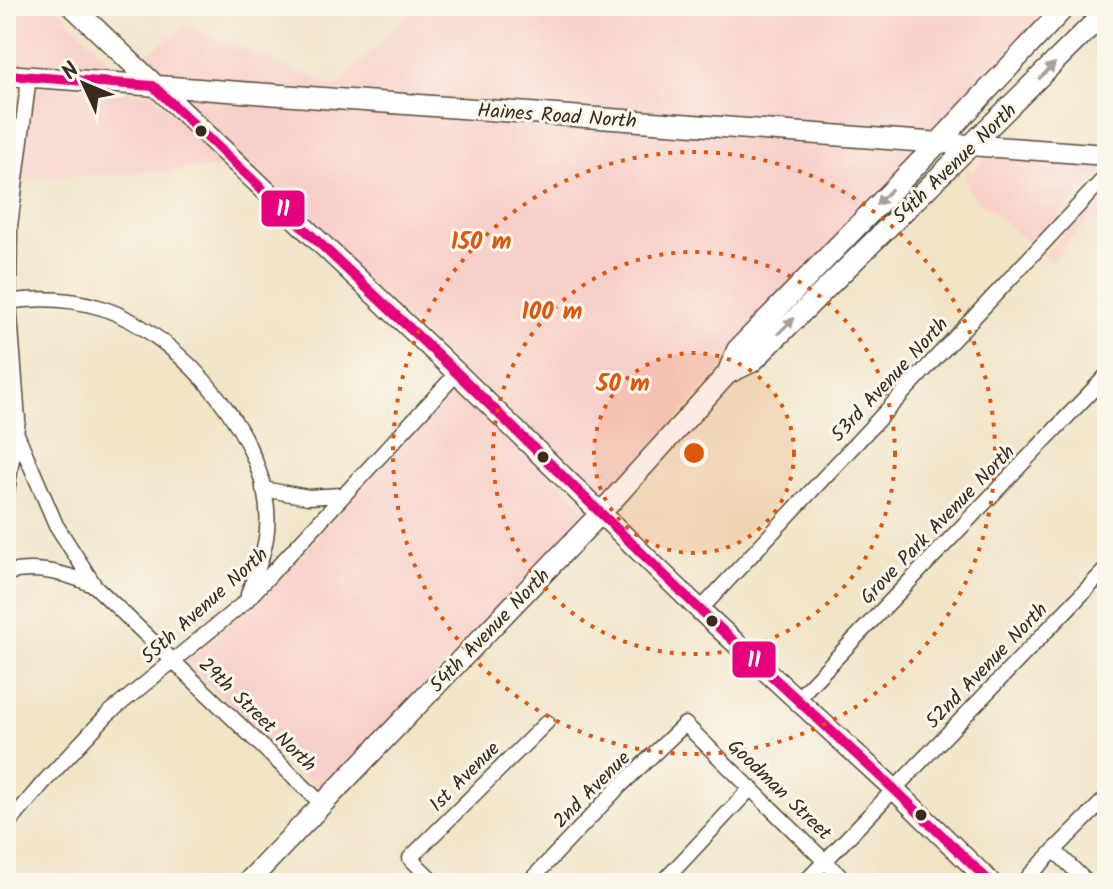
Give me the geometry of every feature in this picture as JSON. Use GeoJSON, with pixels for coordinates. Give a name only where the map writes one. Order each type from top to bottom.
{"type":"FeatureCollection","features":[{"type":"Feature","properties":{"kind":"street"},"geometry":{"type":"LineString","coordinates":[[72,6],[700,610],[991,883]]}},
{"type":"Feature","properties":{"kind":"street","name":"54th Avenue North"},"geometry":{"type":"LineString","coordinates":[[247,883],[600,514],[727,374],[737,350],[1066,6]]}},
{"type":"Feature","properties":{"kind":"street","name":"54th Avenue North"},"geometry":{"type":"LineString","coordinates":[[727,374],[752,362],[1107,10]]}},
{"type":"Feature","properties":{"kind":"street","name":"Haines Road North"},"geometry":{"type":"LineString","coordinates":[[6,75],[1107,155]]}},
{"type":"Feature","properties":{"kind":"street"},"geometry":{"type":"LineString","coordinates":[[6,498],[17,434],[7,302],[10,226],[29,77]]}},
{"type":"Feature","properties":{"kind":"street","name":"53rd Avenue North"},"geometry":{"type":"LineString","coordinates":[[700,610],[1107,175]]}},
{"type":"Feature","properties":{"kind":"street"},"geometry":{"type":"LineString","coordinates":[[7,302],[40,297],[77,301],[106,309],[140,327],[182,357],[211,389],[235,422],[253,456],[263,489],[267,528],[261,560],[245,602]]}},
{"type":"Feature","properties":{"kind":"street","name":"55th Avenue North"},"geometry":{"type":"LineString","coordinates":[[6,827],[108,714],[245,602],[457,373]]}},
{"type":"Feature","properties":{"kind":"street","name":"Grove Park Avenue North"},"geometry":{"type":"LineString","coordinates":[[796,700],[1107,375]]}},
{"type":"Feature","properties":{"kind":"street","name":"29th Street North"},"geometry":{"type":"LineString","coordinates":[[17,434],[56,525],[95,586],[322,804]]}},
{"type":"Feature","properties":{"kind":"street"},"geometry":{"type":"LineString","coordinates":[[263,489],[308,497],[341,495]]}},
{"type":"Feature","properties":{"kind":"street","name":"29th Street North"},"geometry":{"type":"LineString","coordinates":[[6,573],[32,568],[75,577],[95,586]]}},
{"type":"Feature","properties":{"kind":"street","name":"52nd Avenue North"},"geometry":{"type":"LineString","coordinates":[[804,883],[1107,568]]}},
{"type":"Feature","properties":{"kind":"street","name":"1st Avenue"},"geometry":{"type":"LineString","coordinates":[[435,883],[410,858],[547,722]]}},
{"type":"Feature","properties":{"kind":"street","name":"Goodman Street"},"geometry":{"type":"LineString","coordinates":[[685,724],[847,883]]}},
{"type":"Feature","properties":{"kind":"street","name":"2nd Avenue"},"geometry":{"type":"LineString","coordinates":[[528,883],[617,789],[685,724]]}},
{"type":"Feature","properties":{"kind":"street"},"geometry":{"type":"LineString","coordinates":[[662,883],[751,788]]}},
{"type":"Feature","properties":{"kind":"street"},"geometry":{"type":"LineString","coordinates":[[1029,876],[1107,797]]}},
{"type":"Feature","properties":{"kind":"street"},"geometry":{"type":"LineString","coordinates":[[1054,850],[1088,883]]}},
{"type":"Feature","properties":{"kind":"shaded area"},"geometry":{"type":"Polygon","coordinates":[[[6,6],[55,6],[122,73],[127,70],[135,78],[6,68],[6,6]]]}},
{"type":"Feature","properties":{"kind":"shaded area"},"geometry":{"type":"Polygon","coordinates":[[[415,6],[1055,6],[935,134],[156,79],[138,61],[186,25],[336,87],[415,6]]]}},
{"type":"Feature","properties":{"kind":"shaded area"},"geometry":{"type":"Polygon","coordinates":[[[6,83],[20,84],[6,181],[6,83]]]}},
{"type":"Feature","properties":{"kind":"shaded area"},"geometry":{"type":"Polygon","coordinates":[[[35,85],[151,93],[230,167],[23,179],[35,85]]]}},
{"type":"Feature","properties":{"kind":"shaded area"},"geometry":{"type":"Polygon","coordinates":[[[173,94],[922,148],[599,503],[173,94]]]}},
{"type":"Feature","properties":{"kind":"shaded area"},"geometry":{"type":"Polygon","coordinates":[[[990,154],[1107,164],[1031,245],[968,191],[966,169],[972,173],[990,154]]]}},
{"type":"Feature","properties":{"kind":"shaded area"},"geometry":{"type":"Polygon","coordinates":[[[1107,186],[1107,232],[1090,218],[1052,263],[1043,255],[1107,186]]]}},
{"type":"Feature","properties":{"kind":"shaded area"},"geometry":{"type":"Polygon","coordinates":[[[458,383],[589,512],[322,793],[185,662],[249,611],[349,502],[349,498],[458,383]]]}},
{"type":"Feature","properties":{"kind":"transit line","name":"11"},"geometry":{"type":"LineString","coordinates":[[6,75],[153,86],[457,373],[700,610],[991,883]]}}]}
